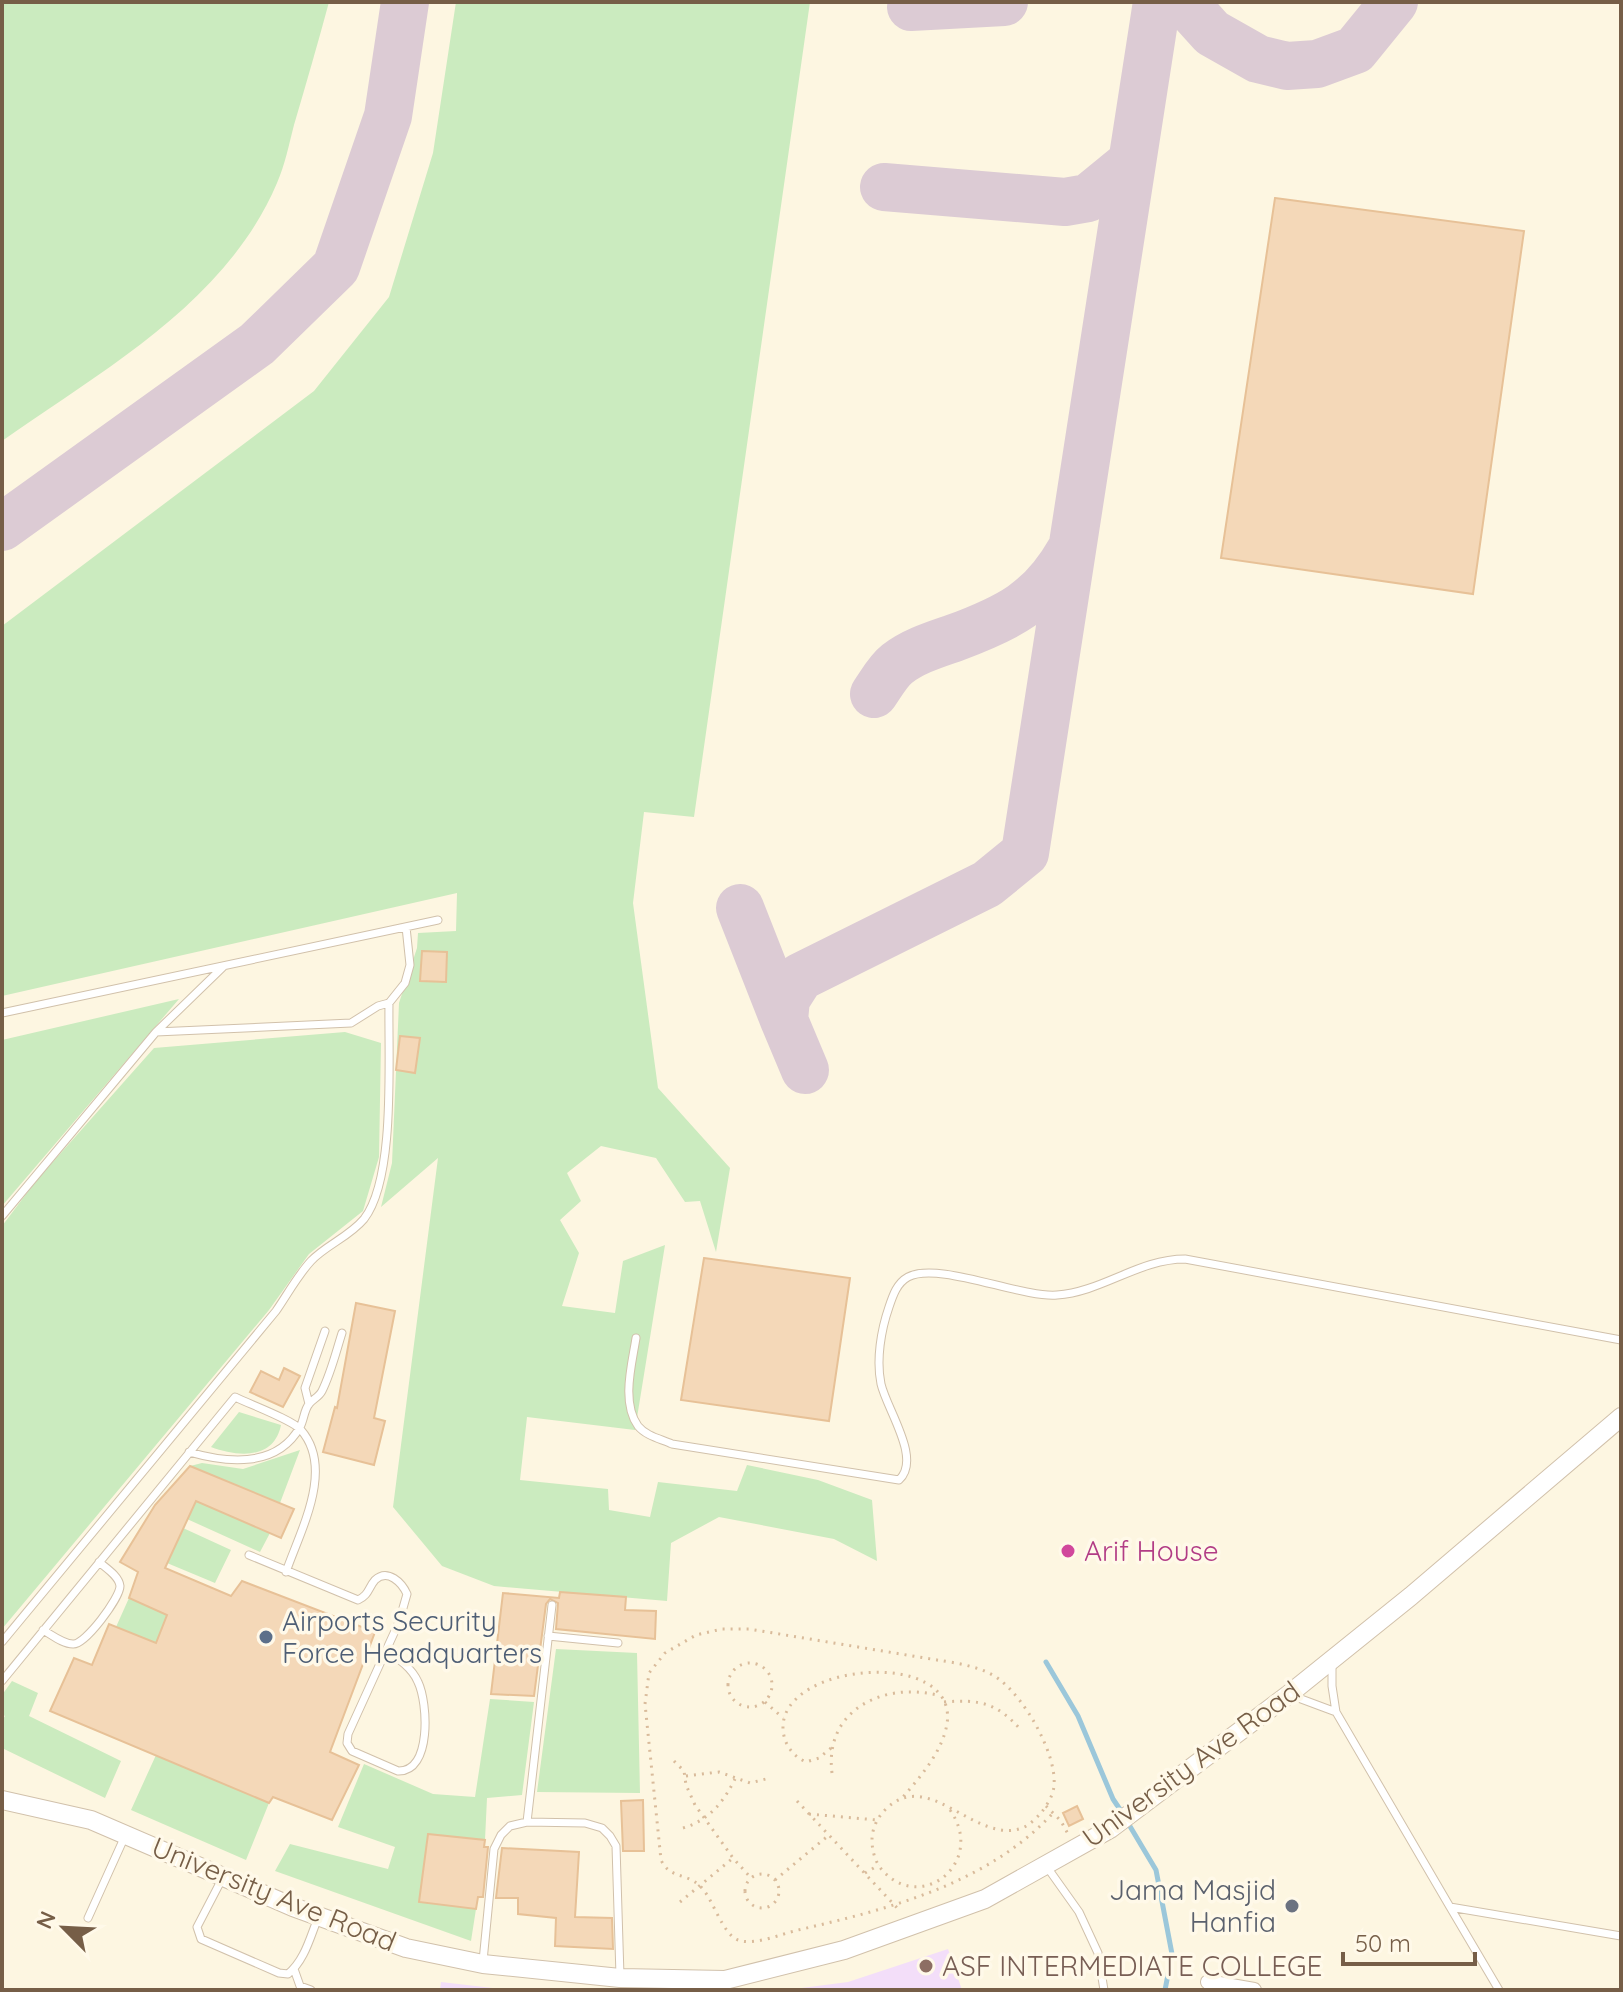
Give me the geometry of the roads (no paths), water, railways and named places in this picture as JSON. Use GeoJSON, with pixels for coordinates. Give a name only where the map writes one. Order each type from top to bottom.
{"type":"FeatureCollection","features":[{"type":"Feature","properties":{"kind":"street","name":"University Ave Road"},"geometry":{"type":"LineString","coordinates":[[2,1800],[91,1820],[318,1916],[406,1948],[483,1964],[724,1985],[844,1950],[985,1899],[1110,1829],[1332,1660],[1621,1417]]}},
{"type":"Feature","properties":{"kind":"street"},"geometry":{"type":"LineString","coordinates":[[1208,1982],[1254,1990]]}},
{"type":"Feature","properties":{"kind":"lane"},"geometry":{"type":"LineString","coordinates":[[2,1013],[438,920]]}},
{"type":"Feature","properties":{"kind":"lane"},"geometry":{"type":"LineString","coordinates":[[156,1032],[351,1023],[378,1006],[389,1003],[405,983],[410,965],[406,927]]}},
{"type":"Feature","properties":{"kind":"lane"},"geometry":{"type":"LineString","coordinates":[[2,1216],[156,1032],[224,966]]}},
{"type":"Feature","properties":{"kind":"lane"},"geometry":{"type":"LineString","coordinates":[[2,1642],[276,1311],[312,1260],[351,1233],[366,1217],[378,1192],[386,1154],[389,1003]]}},
{"type":"Feature","properties":{"kind":"lane"},"geometry":{"type":"LineString","coordinates":[[636,1338],[629,1382],[630,1407],[638,1426],[650,1436],[672,1444],[899,1480],[905,1475],[908,1460],[881,1385],[881,1341],[893,1294],[900,1282],[911,1275],[936,1274],[1052,1296],[1082,1291],[1153,1263],[1185,1259],[1621,1340]]}},
{"type":"Feature","properties":{"kind":"lane"},"geometry":{"type":"LineString","coordinates":[[309,1404],[305,1388],[325,1331]]}},
{"type":"Feature","properties":{"kind":"lane"},"geometry":{"type":"LineString","coordinates":[[189,1452],[226,1461],[263,1457],[284,1446],[300,1428],[309,1404],[321,1394],[342,1333]]}},
{"type":"Feature","properties":{"kind":"lane"},"geometry":{"type":"LineString","coordinates":[[2,1681],[235,1397],[300,1428],[312,1447],[316,1467],[313,1493],[286,1572]]}},
{"type":"Feature","properties":{"kind":"lane"},"geometry":{"type":"LineString","coordinates":[[249,1555],[358,1600],[381,1577],[402,1582],[407,1594],[405,1604],[348,1734],[347,1743],[352,1751],[398,1771],[406,1771],[413,1767],[420,1751],[426,1706],[418,1682],[409,1668],[386,1651]]}},
{"type":"Feature","properties":{"kind":"lane"},"geometry":{"type":"LineString","coordinates":[[43,1630],[79,1644],[94,1629],[120,1588],[118,1579],[99,1562]]}},
{"type":"Feature","properties":{"kind":"lane"},"geometry":{"type":"LineString","coordinates":[[527,1822],[552,1605]]}},
{"type":"Feature","properties":{"kind":"lane"},"geometry":{"type":"LineString","coordinates":[[548,1636],[618,1643]]}},
{"type":"Feature","properties":{"kind":"lane"},"geometry":{"type":"LineString","coordinates":[[1332,1660],[1336,1712],[1499,1990]]}},
{"type":"Feature","properties":{"kind":"lane"},"geometry":{"type":"LineString","coordinates":[[1288,1695],[1336,1712]]}},
{"type":"Feature","properties":{"kind":"lane"},"geometry":{"type":"LineString","coordinates":[[483,1964],[494,1849],[501,1835],[510,1826],[527,1822],[585,1823],[602,1828],[616,1846],[620,1978]]}},
{"type":"Feature","properties":{"kind":"lane"},"geometry":{"type":"LineString","coordinates":[[88,1918],[126,1834]]}},
{"type":"Feature","properties":{"kind":"lane"},"geometry":{"type":"LineString","coordinates":[[1046,1865],[1079,1912],[1098,1953],[1104,1990]]}},
{"type":"Feature","properties":{"kind":"lane"},"geometry":{"type":"LineString","coordinates":[[223,1876],[197,1927],[201,1939],[279,1973],[288,1974],[294,1969],[306,1949],[318,1916]]}},
{"type":"Feature","properties":{"kind":"lane"},"geometry":{"type":"LineString","coordinates":[[1450,1907],[1621,1936]]}},
{"type":"Feature","properties":{"kind":"lane"},"geometry":{"type":"LineString","coordinates":[[294,1969],[297,1988],[311,1990]]}},
{"type":"Feature","properties":{"kind":"waterway"},"geometry":{"type":"LineString","coordinates":[[1046,1662],[1078,1716],[1113,1799],[1123,1814]]}},
{"type":"Feature","properties":{"kind":"waterway"},"geometry":{"type":"LineString","coordinates":[[1128,1823],[1156,1870],[1172,1954],[1165,1990]]}},
{"type":"Feature","properties":{"kind":"place","name":"Arif House"},"geometry":{"type":"Point","coordinates":[1068,1551]}},
{"type":"Feature","properties":{"kind":"place","name":"Airports Security Force Headquarters"},"geometry":{"type":"Point","coordinates":[266,1637]}},
{"type":"Feature","properties":{"kind":"place","name":"Jama Masjid Hanfia"},"geometry":{"type":"Point","coordinates":[1292,1906]}},
{"type":"Feature","properties":{"kind":"place","name":"ASF INTERMEDIATE COLLEGE"},"geometry":{"type":"Point","coordinates":[926,1966]}}]}
